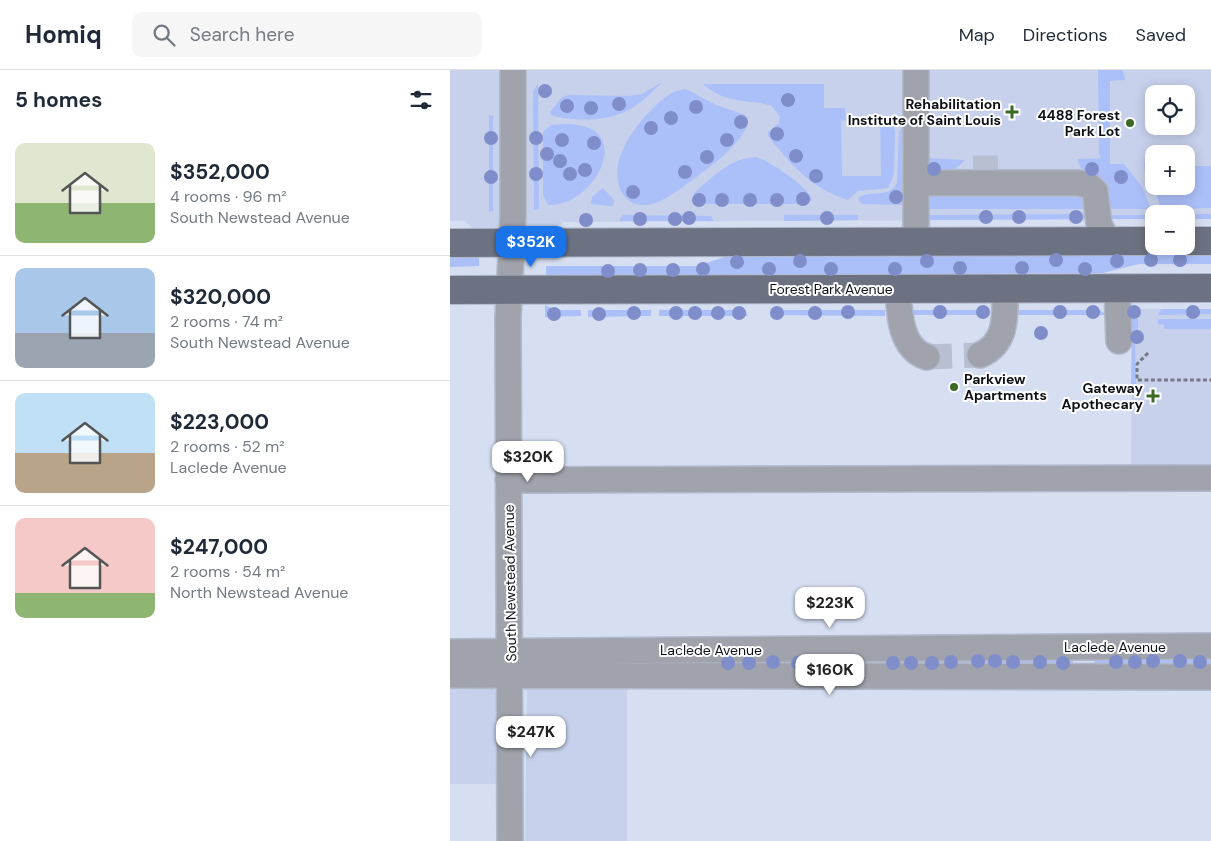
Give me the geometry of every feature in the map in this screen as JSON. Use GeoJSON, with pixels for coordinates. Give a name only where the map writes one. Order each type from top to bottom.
{"type":"FeatureCollection","features":[{"type":"Feature","properties":{"kind":"main road"},"geometry":{"type":"LineString","coordinates":[[450,243],[1145,241]]}},
{"type":"Feature","properties":{"kind":"main road"},"geometry":{"type":"LineString","coordinates":[[1195,241],[1211,241]]}},
{"type":"Feature","properties":{"kind":"main road","name":"Forest Park Avenue"},"geometry":{"type":"LineString","coordinates":[[450,290],[1211,288]]}},
{"type":"Feature","properties":{"kind":"street","name":"South Newstead Avenue"},"geometry":{"type":"LineString","coordinates":[[510,841],[511,664],[508,480],[513,70]]}},
{"type":"Feature","properties":{"kind":"street"},"geometry":{"type":"LineString","coordinates":[[916,70],[916,242]]}},
{"type":"Feature","properties":{"kind":"street"},"geometry":{"type":"LineString","coordinates":[[953,182],[973,168]]}},
{"type":"Feature","properties":{"kind":"street"},"geometry":{"type":"LineString","coordinates":[[916,183],[953,182],[1011,175],[1080,183],[1089,186],[1095,191],[1099,224],[1108,242]]}},
{"type":"Feature","properties":{"kind":"street"},"geometry":{"type":"LineString","coordinates":[[898,288],[899,318],[908,340],[917,354],[927,357]]}},
{"type":"Feature","properties":{"kind":"street"},"geometry":{"type":"LineString","coordinates":[[980,355],[993,350],[999,340],[1005,317],[1005,288]]}},
{"type":"Feature","properties":{"kind":"street"},"geometry":{"type":"LineString","coordinates":[[1117,288],[1119,341]]}},
{"type":"Feature","properties":{"kind":"street"},"geometry":{"type":"LineString","coordinates":[[508,480],[1211,478]]}},
{"type":"Feature","properties":{"kind":"street","name":"Laclede Avenue"},"geometry":{"type":"LineString","coordinates":[[450,675],[511,664],[1211,646]]}},
{"type":"Feature","properties":{"kind":"street","name":"Laclede Avenue"},"geometry":{"type":"LineString","coordinates":[[450,652],[511,664],[1211,676]]}},
{"type":"Feature","properties":{"kind":"path"},"geometry":{"type":"LineString","coordinates":[[1148,352],[1137,364],[1137,380],[1211,380]]}},
{"type":"Feature","properties":{"kind":"shaded area"},"geometry":{"type":"Polygon","coordinates":[[[450,70],[1211,70],[1211,219],[1195,219],[1195,205],[1145,205],[1145,219],[565,222],[554,227],[472,228],[465,221],[450,221],[450,70]]]}},
{"type":"Feature","properties":{"kind":"shaded area"},"geometry":{"type":"Polygon","coordinates":[[[1098,70],[1123,70],[1125,80],[1110,81],[1110,164],[1124,164],[1142,187],[1149,205],[1145,205],[1145,209],[1107,209],[1089,174],[1081,168],[1077,159],[1101,158],[1099,154],[1098,70]]]}},
{"type":"Feature","properties":{"kind":"shaded area"},"geometry":{"type":"Polygon","coordinates":[[[662,82],[636,105],[623,113],[613,116],[581,120],[551,115],[550,112],[562,97],[569,95],[629,96],[642,94],[662,82]]]}},
{"type":"Feature","properties":{"kind":"shaded area"},"geometry":{"type":"Polygon","coordinates":[[[538,83],[539,209],[534,210],[533,92],[538,83]]]}},
{"type":"Feature","properties":{"kind":"shaded area"},"geometry":{"type":"Polygon","coordinates":[[[703,84],[824,84],[824,108],[845,108],[846,120],[841,121],[842,176],[881,176],[880,119],[892,123],[895,131],[894,174],[888,188],[858,191],[848,200],[823,189],[793,166],[768,136],[768,132],[779,123],[780,117],[772,106],[728,98],[712,91],[703,84]]]}},
{"type":"Feature","properties":{"kind":"shaded area"},"geometry":{"type":"Polygon","coordinates":[[[686,89],[716,105],[745,115],[746,129],[720,159],[668,197],[656,203],[645,205],[629,201],[620,189],[617,173],[620,157],[626,143],[634,130],[654,107],[672,93],[686,89]]]}},
{"type":"Feature","properties":{"kind":"shaded area"},"geometry":{"type":"Polygon","coordinates":[[[489,115],[493,116],[493,211],[489,212],[489,115]]]}},
{"type":"Feature","properties":{"kind":"shaded area"},"geometry":{"type":"Polygon","coordinates":[[[567,124],[589,128],[601,138],[605,151],[602,166],[593,181],[580,194],[565,202],[548,205],[543,195],[543,132],[551,125],[567,124]]]}},
{"type":"Feature","properties":{"kind":"shaded area"},"geometry":{"type":"Polygon","coordinates":[[[904,127],[906,201],[903,205],[862,204],[858,200],[859,197],[884,193],[893,188],[897,183],[899,133],[901,128],[904,127]]]}},
{"type":"Feature","properties":{"kind":"shaded area"},"geometry":{"type":"Polygon","coordinates":[[[756,157],[770,163],[788,175],[810,195],[812,200],[805,204],[697,204],[694,201],[694,193],[722,169],[738,161],[756,157]]]}},
{"type":"Feature","properties":{"kind":"shaded area"},"geometry":{"type":"Polygon","coordinates":[[[925,158],[965,160],[952,172],[928,176],[925,158]]]}},
{"type":"Feature","properties":{"kind":"shaded area"},"geometry":{"type":"Polygon","coordinates":[[[1195,166],[1211,166],[1211,208],[1195,208],[1195,205],[1160,205],[1157,195],[1195,195],[1195,166]]]}},
{"type":"Feature","properties":{"kind":"shaded area"},"geometry":{"type":"Polygon","coordinates":[[[603,188],[614,200],[614,204],[611,206],[591,204],[592,197],[603,188]]]}},
{"type":"Feature","properties":{"kind":"shaded area"},"geometry":{"type":"Polygon","coordinates":[[[1084,194],[1088,209],[926,209],[928,195],[1084,194]]]}},
{"type":"Feature","properties":{"kind":"shaded area"},"geometry":{"type":"Polygon","coordinates":[[[1089,214],[1088,219],[928,220],[925,215],[1089,214]]]}},
{"type":"Feature","properties":{"kind":"shaded area"},"geometry":{"type":"Polygon","coordinates":[[[1195,214],[1211,214],[1211,219],[1195,219],[1195,214]]]}},
{"type":"Feature","properties":{"kind":"shaded area"},"geometry":{"type":"Polygon","coordinates":[[[623,215],[711,216],[714,221],[619,221],[623,215]]]}},
{"type":"Feature","properties":{"kind":"shaded area"},"geometry":{"type":"Polygon","coordinates":[[[784,215],[858,215],[858,220],[784,221],[784,215]]]}},
{"type":"Feature","properties":{"kind":"shaded area"},"geometry":{"type":"Polygon","coordinates":[[[1107,215],[1145,215],[1145,219],[1108,219],[1107,215]]]}},
{"type":"Feature","properties":{"kind":"shaded area"},"geometry":{"type":"Polygon","coordinates":[[[1211,254],[1211,264],[1139,264],[1103,273],[546,276],[546,266],[697,266],[728,256],[1211,254]]]}},
{"type":"Feature","properties":{"kind":"shaded area"},"geometry":{"type":"Polygon","coordinates":[[[450,257],[479,257],[479,266],[450,267],[450,257]]]}},
{"type":"Feature","properties":{"kind":"shaded area"},"geometry":{"type":"Polygon","coordinates":[[[545,305],[555,310],[581,310],[581,316],[545,317],[545,305]]]}},
{"type":"Feature","properties":{"kind":"shaded area"},"geometry":{"type":"Polygon","coordinates":[[[1132,309],[1211,309],[1211,471],[1131,471],[1132,309]]]}},
{"type":"Feature","properties":{"kind":"shaded area"},"geometry":{"type":"Polygon","coordinates":[[[1161,309],[1211,309],[1211,314],[1158,315],[1161,309]]]}},
{"type":"Feature","properties":{"kind":"shaded area"},"geometry":{"type":"Polygon","coordinates":[[[588,310],[651,310],[651,316],[588,317],[588,310]]]}},
{"type":"Feature","properties":{"kind":"shaded area"},"geometry":{"type":"Polygon","coordinates":[[[659,310],[745,310],[748,316],[659,316],[659,310]]]}},
{"type":"Feature","properties":{"kind":"shaded area"},"geometry":{"type":"Polygon","coordinates":[[[774,310],[885,310],[885,316],[771,315],[774,310]]]}},
{"type":"Feature","properties":{"kind":"shaded area"},"geometry":{"type":"Polygon","coordinates":[[[912,310],[984,310],[987,315],[908,315],[912,310]]]}},
{"type":"Feature","properties":{"kind":"shaded area"},"geometry":{"type":"Polygon","coordinates":[[[1014,310],[1100,310],[1106,315],[1010,315],[1014,310]]]}},
{"type":"Feature","properties":{"kind":"shaded area"},"geometry":{"type":"Polygon","coordinates":[[[1132,319],[1138,319],[1138,339],[1135,343],[1136,385],[1131,385],[1132,319]]]}},
{"type":"Feature","properties":{"kind":"shaded area"},"geometry":{"type":"Polygon","coordinates":[[[1158,319],[1211,319],[1211,329],[1164,329],[1164,325],[1158,324],[1158,319]]]}},
{"type":"Feature","properties":{"kind":"shaded area"},"geometry":{"type":"Polygon","coordinates":[[[1211,654],[1211,670],[1094,665],[1095,657],[1211,654]]]}},
{"type":"Feature","properties":{"kind":"shaded area"},"geometry":{"type":"Polygon","coordinates":[[[881,658],[1073,659],[1073,667],[881,664],[881,658]]]}},
{"type":"Feature","properties":{"kind":"shaded area"},"geometry":{"type":"Polygon","coordinates":[[[450,684],[493,687],[495,690],[496,784],[450,784],[450,684]]]}},
{"type":"Feature","properties":{"kind":"shaded area"},"geometry":{"type":"Polygon","coordinates":[[[627,684],[627,841],[525,841],[527,687],[627,684]]]}},
{"type":"Feature","properties":{"kind":"tunnel"},"geometry":{"type":"LineString","coordinates":[[973,168],[1004,168]]}},
{"type":"Feature","properties":{"kind":"tunnel"},"geometry":{"type":"LineString","coordinates":[[927,357],[980,355]]}},
{"type":"Feature","properties":{"kind":"place","name":"Rehabilitation Institute of Saint Louis"},"geometry":{"type":"Point","coordinates":[1012,112]}},
{"type":"Feature","properties":{"kind":"place","name":"4488 Forest Park Lot"},"geometry":{"type":"Point","coordinates":[1130,123]}},
{"type":"Feature","properties":{"kind":"place","name":"Parkview Apartments"},"geometry":{"type":"Point","coordinates":[954,387]}},
{"type":"Feature","properties":{"kind":"place","name":"Gateway Apothecary"},"geometry":{"type":"Point","coordinates":[1153,396]}}]}
